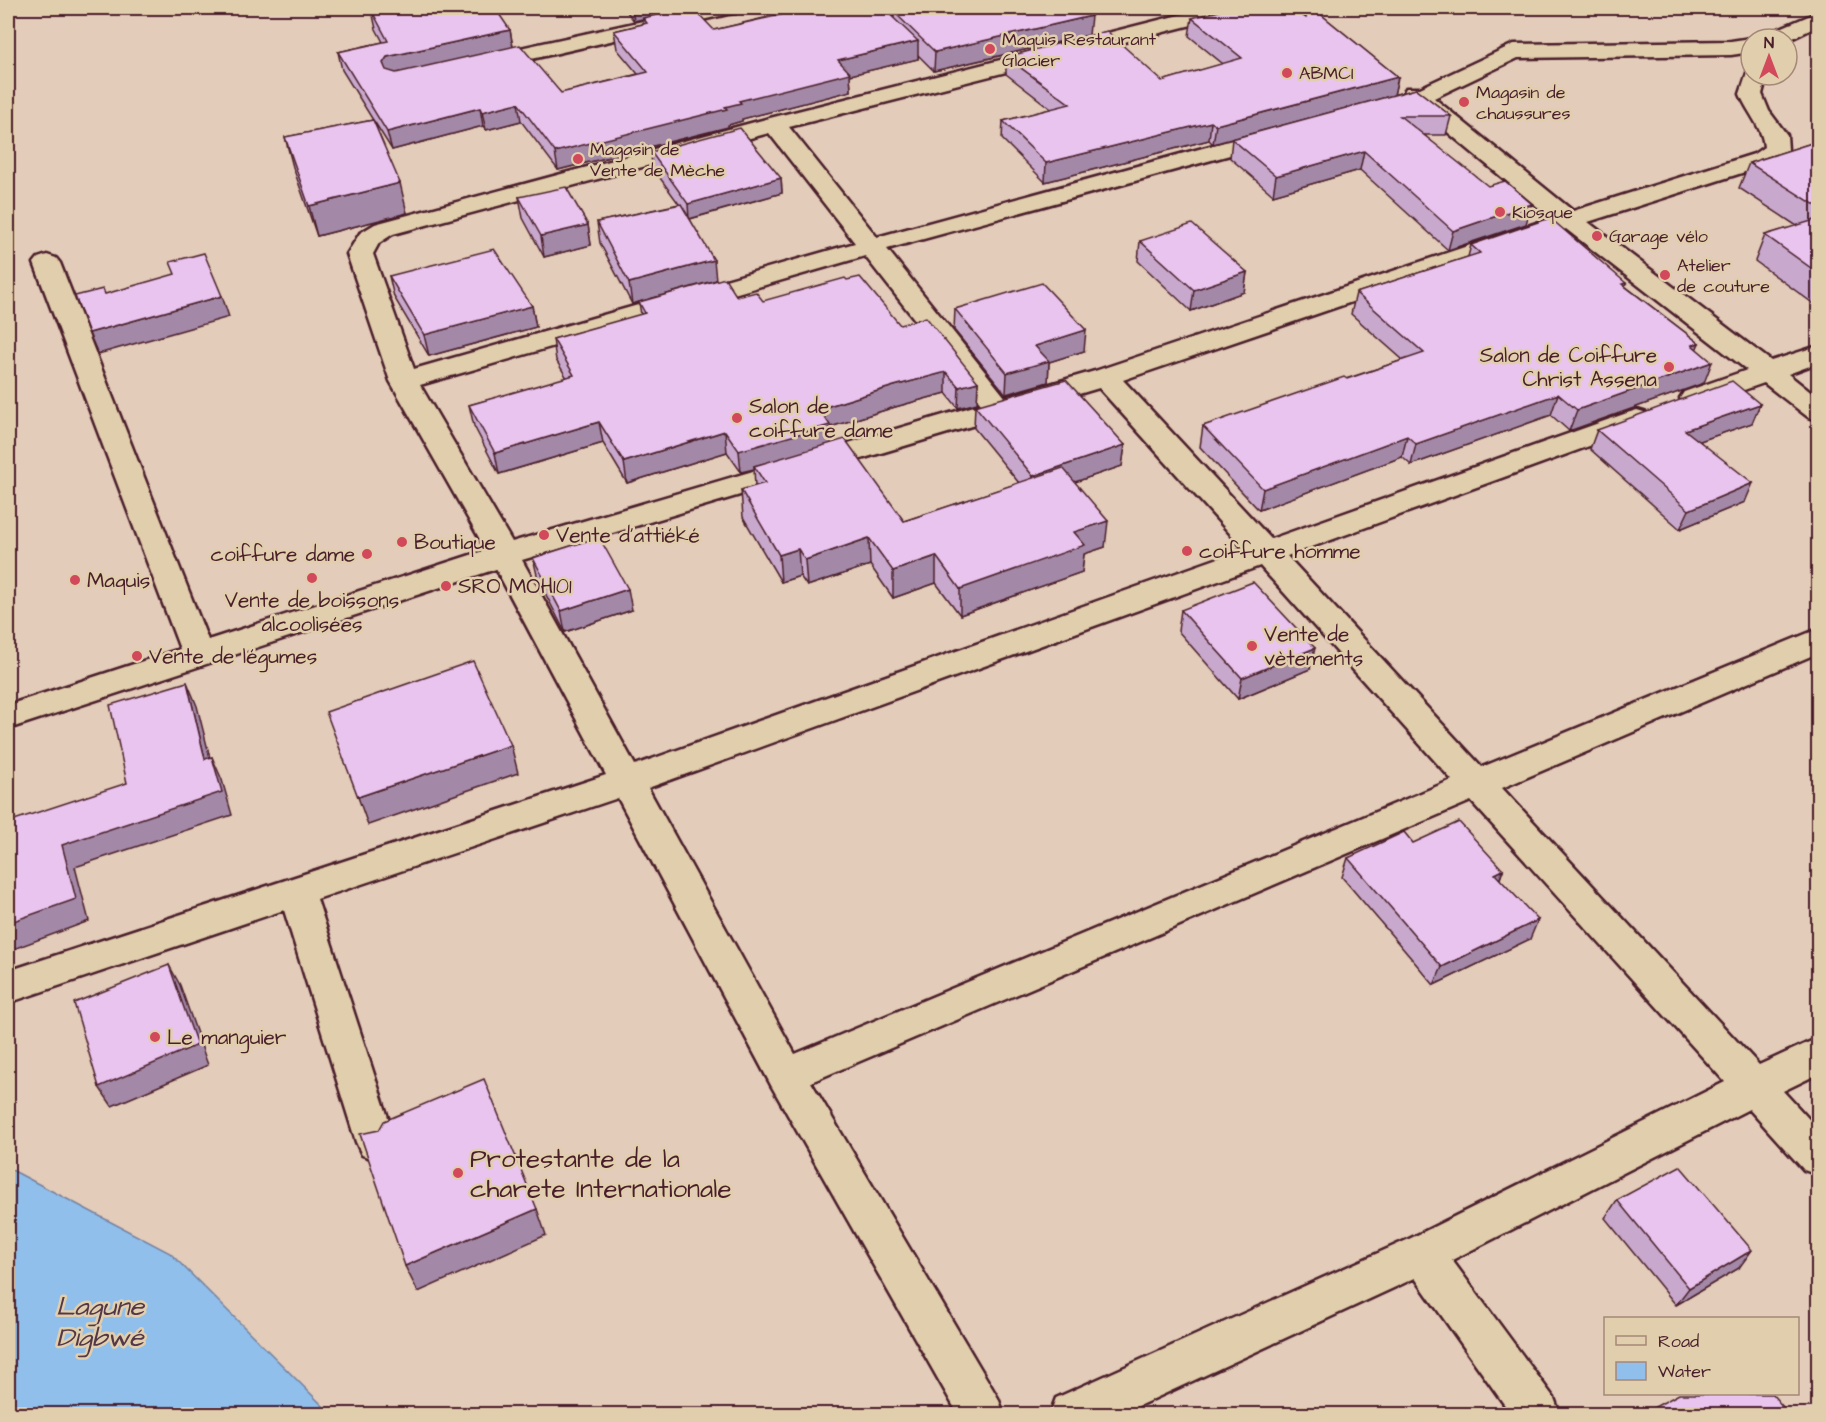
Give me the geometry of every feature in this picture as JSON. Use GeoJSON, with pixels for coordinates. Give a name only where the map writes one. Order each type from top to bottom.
{"type":"FeatureCollection","features":[{"type":"Feature","properties":{"kind":"street"},"geometry":{"type":"LineString","coordinates":[[468,66],[728,8]]}},
{"type":"Feature","properties":{"kind":"street"},"geometry":{"type":"LineString","coordinates":[[982,1414],[786,1075],[504,555],[404,381],[360,254],[369,238],[384,229],[774,124],[1231,8]]}},
{"type":"Feature","properties":{"kind":"street"},"geometry":{"type":"LineString","coordinates":[[1799,27],[1818,18]]}},
{"type":"Feature","properties":{"kind":"street"},"geometry":{"type":"LineString","coordinates":[[1361,112],[1418,97],[1514,51],[1739,47]]}},
{"type":"Feature","properties":{"kind":"street"},"geometry":{"type":"LineString","coordinates":[[1392,76],[1569,220],[1818,411]]}},
{"type":"Feature","properties":{"kind":"street"},"geometry":{"type":"LineString","coordinates":[[8,717],[504,555],[1105,377],[1569,220],[1762,159],[1776,150],[1776,135],[1758,111],[1751,94],[1752,87]]}},
{"type":"Feature","properties":{"kind":"street"},"geometry":{"type":"LineString","coordinates":[[774,124],[999,408]]}},
{"type":"Feature","properties":{"kind":"street"},"geometry":{"type":"LineString","coordinates":[[404,381],[871,246],[1293,131]]}},
{"type":"Feature","properties":{"kind":"street"},"geometry":{"type":"LineString","coordinates":[[47,263],[198,655]]}},
{"type":"Feature","properties":{"kind":"street"},"geometry":{"type":"LineString","coordinates":[[8,987],[626,782],[1818,354]]}},
{"type":"Feature","properties":{"kind":"street"},"geometry":{"type":"LineString","coordinates":[[1105,377],[1818,1157]]}},
{"type":"Feature","properties":{"kind":"street"},"geometry":{"type":"LineString","coordinates":[[786,1075],[1818,640]]}},
{"type":"Feature","properties":{"kind":"street"},"geometry":{"type":"LineString","coordinates":[[296,890],[376,1142]]}},
{"type":"Feature","properties":{"kind":"street"},"geometry":{"type":"LineString","coordinates":[[1072,1414],[1422,1254],[1818,1054]]}},
{"type":"Feature","properties":{"kind":"street"},"geometry":{"type":"LineString","coordinates":[[1422,1254],[1538,1414]]}},
{"type":"Feature","properties":{"kind":"water","name":"Lagune Digbwé"},"geometry":{"type":"Polygon","coordinates":[[[8,1168],[170,1253],[331,1414],[8,1414],[8,1168]]]}},
{"type":"Feature","properties":{"kind":"building"},"geometry":{"type":"Polygon","coordinates":[[[388,8],[495,8],[510,30],[387,57],[383,63],[386,70],[396,73],[520,45],[561,93],[648,72],[614,31],[647,23],[643,18],[688,8],[693,8],[714,30],[793,12],[790,8],[883,8],[918,41],[838,60],[850,73],[739,101],[741,103],[725,107],[727,109],[555,152],[518,103],[482,112],[480,108],[387,132],[338,52],[388,41],[372,11],[388,8]]]}},
{"type":"Feature","properties":{"kind":"building"},"geometry":{"type":"Polygon","coordinates":[[[912,8],[1081,8],[1091,16],[935,52],[894,12],[912,8]]]}},
{"type":"Feature","properties":{"kind":"building"},"geometry":{"type":"Polygon","coordinates":[[[1214,8],[1291,8],[1306,18],[1307,8],[1313,8],[1398,77],[1216,125],[1211,122],[1046,163],[1003,121],[1070,104],[1006,57],[1107,31],[1162,81],[1242,58],[1192,18],[1219,11],[1214,8]]]}},
{"type":"Feature","properties":{"kind":"building"},"geometry":{"type":"Polygon","coordinates":[[[1416,89],[1451,116],[1400,116],[1488,186],[1505,181],[1532,204],[1453,231],[1364,151],[1276,176],[1232,139],[1416,89]]]}},
{"type":"Feature","properties":{"kind":"building"},"geometry":{"type":"Polygon","coordinates":[[[373,120],[400,183],[309,206],[285,137],[373,120]]]}},
{"type":"Feature","properties":{"kind":"building"},"geometry":{"type":"Polygon","coordinates":[[[740,128],[781,178],[688,204],[651,152],[740,128]]]}},
{"type":"Feature","properties":{"kind":"building"},"geometry":{"type":"Polygon","coordinates":[[[1818,141],[1818,207],[1749,163],[1818,141]]]}},
{"type":"Feature","properties":{"kind":"building"},"geometry":{"type":"Polygon","coordinates":[[[566,187],[588,225],[541,236],[519,197],[566,187]]]}},
{"type":"Feature","properties":{"kind":"building"},"geometry":{"type":"Polygon","coordinates":[[[681,204],[714,260],[629,283],[597,222],[681,204]]]}},
{"type":"Feature","properties":{"kind":"building"},"geometry":{"type":"Polygon","coordinates":[[[1550,218],[1626,283],[1622,284],[1699,343],[1692,345],[1712,362],[1577,410],[1558,394],[1416,444],[1407,436],[1263,489],[1203,426],[1344,377],[1347,379],[1424,353],[1356,293],[1480,253],[1471,245],[1550,218]]]}},
{"type":"Feature","properties":{"kind":"building"},"geometry":{"type":"Polygon","coordinates":[[[1818,219],[1818,273],[1765,235],[1818,219]]]}},
{"type":"Feature","properties":{"kind":"building"},"geometry":{"type":"Polygon","coordinates":[[[1192,224],[1247,272],[1194,290],[1140,241],[1192,224]]]}},
{"type":"Feature","properties":{"kind":"building"},"geometry":{"type":"Polygon","coordinates":[[[494,249],[532,306],[424,335],[389,276],[494,249]]]}},
{"type":"Feature","properties":{"kind":"building"},"geometry":{"type":"Polygon","coordinates":[[[204,253],[222,296],[89,333],[75,296],[103,289],[105,294],[175,274],[170,262],[204,253]]]}},
{"type":"Feature","properties":{"kind":"building"},"geometry":{"type":"Polygon","coordinates":[[[860,277],[900,325],[926,317],[978,382],[959,387],[946,372],[819,409],[830,425],[739,451],[725,431],[624,462],[599,422],[495,453],[469,405],[574,375],[553,339],[645,313],[639,302],[725,278],[737,297],[756,292],[763,301],[845,278],[847,280],[860,277]]]}},
{"type":"Feature","properties":{"kind":"building"},"geometry":{"type":"Polygon","coordinates":[[[1042,283],[1086,330],[1035,346],[1049,361],[1007,373],[955,309],[1042,283]]]}},
{"type":"Feature","properties":{"kind":"building"},"geometry":{"type":"Polygon","coordinates":[[[1066,380],[1125,445],[1033,476],[975,406],[1066,380]]]}},
{"type":"Feature","properties":{"kind":"building"},"geometry":{"type":"Polygon","coordinates":[[[1732,381],[1760,404],[1685,430],[1753,483],[1689,510],[1597,430],[1732,381]]]}},
{"type":"Feature","properties":{"kind":"building"},"geometry":{"type":"Polygon","coordinates":[[[845,439],[904,521],[1063,468],[1108,521],[1074,532],[1085,545],[960,589],[936,556],[893,571],[869,538],[805,560],[798,549],[779,555],[741,490],[765,483],[754,466],[845,439]]]}},
{"type":"Feature","properties":{"kind":"building"},"geometry":{"type":"Polygon","coordinates":[[[599,537],[628,589],[561,611],[533,558],[599,537]]]}},
{"type":"Feature","properties":{"kind":"building"},"geometry":{"type":"Polygon","coordinates":[[[1253,582],[1315,648],[1242,678],[1181,610],[1253,582]]]}},
{"type":"Feature","properties":{"kind":"building"},"geometry":{"type":"Polygon","coordinates":[[[473,661],[511,745],[358,797],[326,712],[473,661]]]}},
{"type":"Feature","properties":{"kind":"building"},"geometry":{"type":"Polygon","coordinates":[[[187,682],[205,759],[212,757],[222,792],[62,845],[76,899],[8,923],[8,822],[127,783],[110,705],[187,682]]]}},
{"type":"Feature","properties":{"kind":"building"},"geometry":{"type":"Polygon","coordinates":[[[1459,822],[1503,870],[1495,874],[1538,920],[1442,967],[1348,858],[1404,832],[1413,843],[1459,822]]]}},
{"type":"Feature","properties":{"kind":"building"},"geometry":{"type":"Polygon","coordinates":[[[169,965],[197,1045],[99,1087],[74,1003],[169,965]]]}},
{"type":"Feature","properties":{"kind":"building"},"geometry":{"type":"Polygon","coordinates":[[[484,1079],[537,1209],[405,1266],[360,1134],[379,1130],[384,1121],[484,1079]]]}},
{"type":"Feature","properties":{"kind":"building"},"geometry":{"type":"Polygon","coordinates":[[[1680,1166],[1752,1250],[1689,1288],[1617,1200],[1680,1166]]]}},
{"type":"Feature","properties":{"kind":"building"},"geometry":{"type":"Polygon","coordinates":[[[1677,1395],[1773,1395],[1789,1414],[1642,1414],[1677,1395]]]}},
{"type":"Feature","properties":{"kind":"place","name":"Maquis Restaurant Glacier"},"geometry":{"type":"Point","coordinates":[990,49]}},
{"type":"Feature","properties":{"kind":"place","name":"ABMCI"},"geometry":{"type":"Point","coordinates":[1287,73]}},
{"type":"Feature","properties":{"kind":"place","name":"Magasin de chaussures"},"geometry":{"type":"Point","coordinates":[1464,102]}},
{"type":"Feature","properties":{"kind":"place","name":"Magasin de Vente de Mèche"},"geometry":{"type":"Point","coordinates":[578,159]}},
{"type":"Feature","properties":{"kind":"place","name":"Kiosque"},"geometry":{"type":"Point","coordinates":[1500,212]}},
{"type":"Feature","properties":{"kind":"place","name":"Garage vélo"},"geometry":{"type":"Point","coordinates":[1597,236]}},
{"type":"Feature","properties":{"kind":"place","name":"Atelier de couture"},"geometry":{"type":"Point","coordinates":[1665,275]}},
{"type":"Feature","properties":{"kind":"place","name":"Salon de Coiffure Christ Assena"},"geometry":{"type":"Point","coordinates":[1669,367]}},
{"type":"Feature","properties":{"kind":"place","name":"Salon de coiffure dame"},"geometry":{"type":"Point","coordinates":[737,418]}},
{"type":"Feature","properties":{"kind":"place","name":"Vente d'attiéké"},"geometry":{"type":"Point","coordinates":[544,535]}},
{"type":"Feature","properties":{"kind":"place","name":"Boutique"},"geometry":{"type":"Point","coordinates":[402,542]}},
{"type":"Feature","properties":{"kind":"place","name":"coiffure homme"},"geometry":{"type":"Point","coordinates":[1187,551]}},
{"type":"Feature","properties":{"kind":"place","name":"coiffure dame"},"geometry":{"type":"Point","coordinates":[367,554]}},
{"type":"Feature","properties":{"kind":"place","name":"Vente de boissons alcoolisées"},"geometry":{"type":"Point","coordinates":[312,578]}},
{"type":"Feature","properties":{"kind":"place","name":"Maquis"},"geometry":{"type":"Point","coordinates":[75,580]}},
{"type":"Feature","properties":{"kind":"place","name":"SRO MOH101"},"geometry":{"type":"Point","coordinates":[446,586]}},
{"type":"Feature","properties":{"kind":"place","name":"Vente de vètements"},"geometry":{"type":"Point","coordinates":[1252,646]}},
{"type":"Feature","properties":{"kind":"place","name":"Vente de légumes"},"geometry":{"type":"Point","coordinates":[137,656]}},
{"type":"Feature","properties":{"kind":"place","name":"Le manguier"},"geometry":{"type":"Point","coordinates":[155,1037]}},
{"type":"Feature","properties":{"kind":"place","name":"Protestante de la charete Internationale"},"geometry":{"type":"Point","coordinates":[458,1173]}}]}
